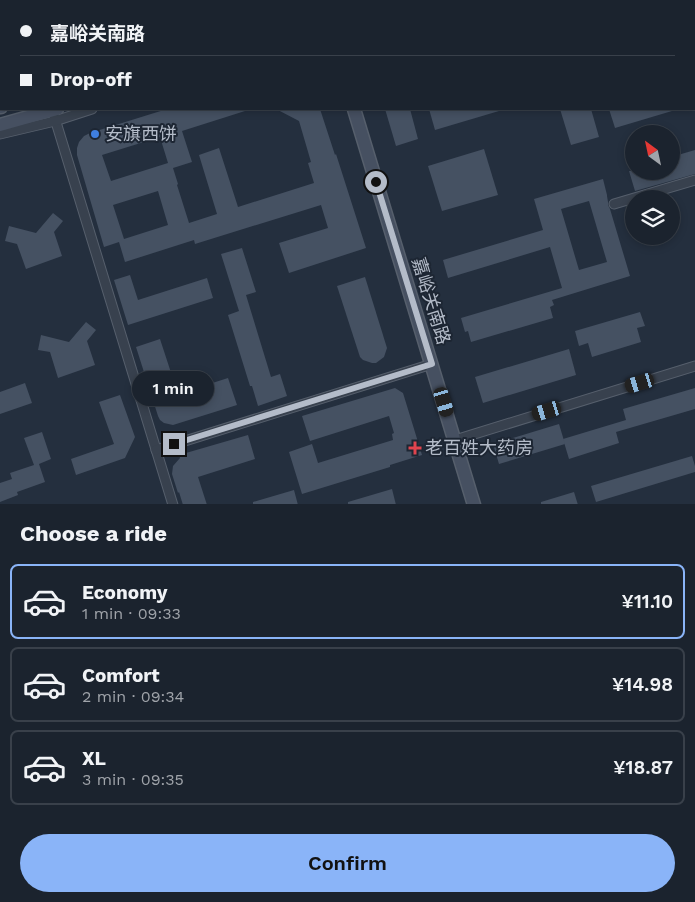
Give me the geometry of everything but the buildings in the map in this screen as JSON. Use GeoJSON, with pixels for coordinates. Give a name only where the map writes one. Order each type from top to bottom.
{"type":"FeatureCollection","features":[{"type":"Feature","properties":{"kind":"main road","name":"嘉峪关南路"},"geometry":{"type":"LineString","coordinates":[[354,110],[474,504]]}},
{"type":"Feature","properties":{"kind":"main road"},"geometry":{"type":"LineString","coordinates":[[0,125],[54,112]]}},
{"type":"Feature","properties":{"kind":"street"},"geometry":{"type":"LineString","coordinates":[[0,134],[54,112],[79,110]]}},
{"type":"Feature","properties":{"kind":"street"},"geometry":{"type":"LineString","coordinates":[[54,112],[173,504]]}},
{"type":"Feature","properties":{"kind":"street"},"geometry":{"type":"LineString","coordinates":[[614,204],[695,180]]}},
{"type":"Feature","properties":{"kind":"street"},"geometry":{"type":"LineString","coordinates":[[156,450],[432,364]]}},
{"type":"Feature","properties":{"kind":"street"},"geometry":{"type":"LineString","coordinates":[[455,440],[695,366]]}},
{"type":"Feature","properties":{"kind":"place","name":"安旗西饼"},"geometry":{"type":"Point","coordinates":[95,134]}},
{"type":"Feature","properties":{"kind":"place","name":"老百姓大药房"},"geometry":{"type":"Point","coordinates":[415,448]}},
{"type":"Feature","properties":{"kind":"route"},"geometry":{"type":"LineString","coordinates":[[174,444],[432,364],[376,182]]}}]}
